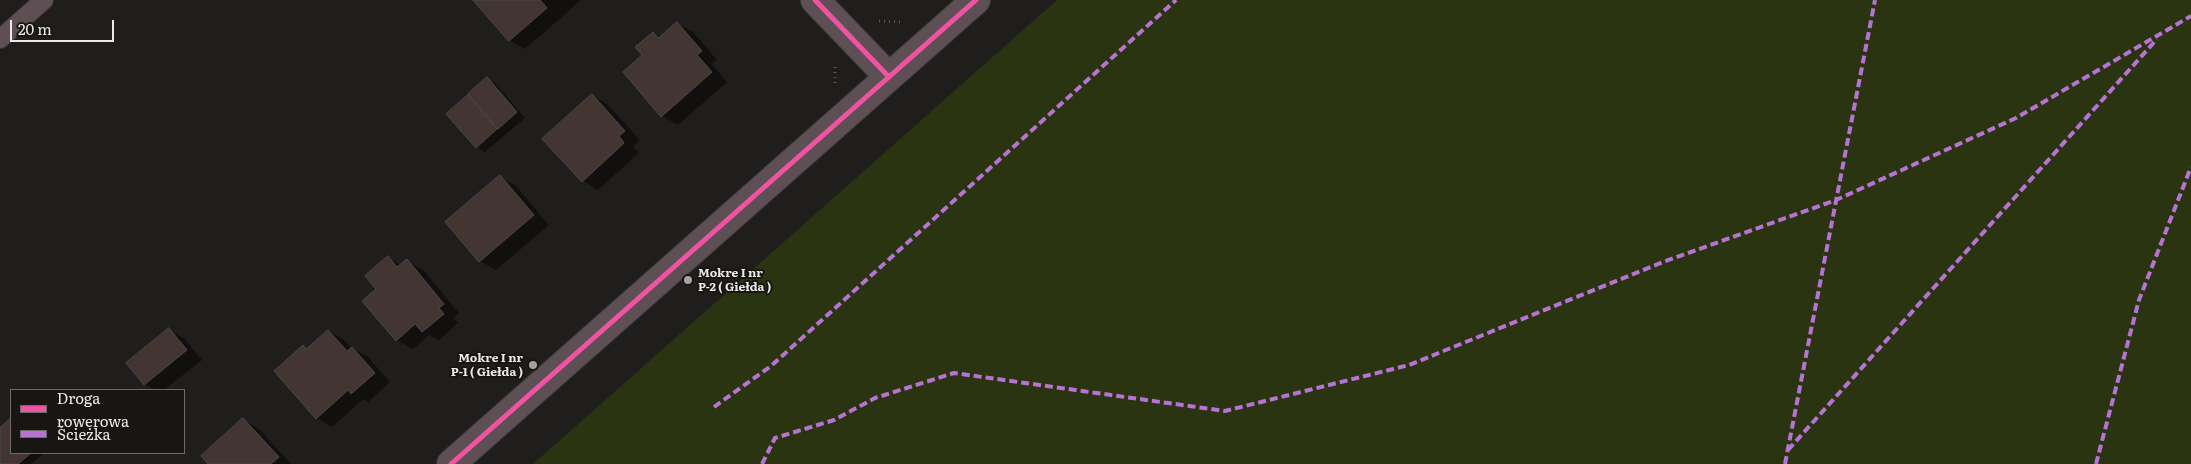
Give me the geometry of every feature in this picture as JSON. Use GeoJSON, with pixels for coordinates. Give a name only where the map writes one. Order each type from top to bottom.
{"type":"FeatureCollection","features":[{"type":"Feature","properties":{"kind":"street"},"geometry":{"type":"LineString","coordinates":[[815,0],[889,77]]}},
{"type":"Feature","properties":{"kind":"street"},"geometry":{"type":"LineString","coordinates":[[451,464],[976,0]]}},
{"type":"Feature","properties":{"kind":"lane"},"geometry":{"type":"LineString","coordinates":[[0,39],[44,0]]}},
{"type":"Feature","properties":{"kind":"green space"},"geometry":{"type":"Polygon","coordinates":[[[1057,0],[2191,0],[2191,464],[533,464],[1057,0]]]}},
{"type":"Feature","properties":{"kind":"building"},"geometry":{"type":"Polygon","coordinates":[[[473,0],[540,0],[547,8],[509,41],[473,0]]]}},
{"type":"Feature","properties":{"kind":"building"},"geometry":{"type":"Polygon","coordinates":[[[677,22],[702,51],[697,55],[712,72],[661,117],[623,72],[642,55],[635,47],[653,32],[658,38],[677,22]]]}},
{"type":"Feature","properties":{"kind":"building"},"geometry":{"type":"Polygon","coordinates":[[[487,77],[517,112],[498,129],[468,94],[487,77]]]}},
{"type":"Feature","properties":{"kind":"building"},"geometry":{"type":"Polygon","coordinates":[[[592,94],[625,131],[619,136],[624,143],[582,182],[542,139],[592,94]]]}},
{"type":"Feature","properties":{"kind":"building"},"geometry":{"type":"Polygon","coordinates":[[[468,95],[497,129],[476,148],[446,114],[468,95]]]}},
{"type":"Feature","properties":{"kind":"building"},"geometry":{"type":"Polygon","coordinates":[[[500,175],[534,215],[479,262],[445,222],[500,175]]]}},
{"type":"Feature","properties":{"kind":"building"},"geometry":{"type":"Polygon","coordinates":[[[388,256],[397,267],[407,259],[444,304],[439,308],[444,314],[422,332],[415,324],[396,341],[362,301],[376,289],[365,276],[388,256]]]}},
{"type":"Feature","properties":{"kind":"building"},"geometry":{"type":"Polygon","coordinates":[[[169,328],[187,350],[144,385],[126,363],[169,328]]]}},
{"type":"Feature","properties":{"kind":"building"},"geometry":{"type":"Polygon","coordinates":[[[328,330],[347,351],[352,347],[375,373],[351,394],[348,390],[316,419],[274,371],[303,345],[306,349],[328,330]]]}},
{"type":"Feature","properties":{"kind":"building"},"geometry":{"type":"Polygon","coordinates":[[[243,418],[279,457],[271,464],[208,464],[201,456],[243,418]]]}},
{"type":"Feature","properties":{"kind":"building"},"geometry":{"type":"Polygon","coordinates":[[[10,419],[10,454],[30,454],[18,464],[0,464],[0,428],[10,419]]]}},
{"type":"Feature","properties":{"kind":"marked path"},"geometry":{"type":"LineString","coordinates":[[714,407],[771,366],[1176,0]]}},
{"type":"Feature","properties":{"kind":"marked path"},"geometry":{"type":"LineString","coordinates":[[1785,464],[1875,0]]}},
{"type":"Feature","properties":{"kind":"marked path"},"geometry":{"type":"LineString","coordinates":[[762,464],[775,438],[834,420],[875,398],[954,373],[1225,411],[1409,365],[1663,262],[1836,200],[2016,118],[2191,16]]}},
{"type":"Feature","properties":{"kind":"marked path"},"geometry":{"type":"LineString","coordinates":[[1788,450],[2157,39]]}},
{"type":"Feature","properties":{"kind":"marked path"},"geometry":{"type":"LineString","coordinates":[[2096,464],[2139,300],[2191,167]]}},
{"type":"Feature","properties":{"kind":"cycle path"},"geometry":{"type":"LineString","coordinates":[[815,0],[889,77]]}},
{"type":"Feature","properties":{"kind":"cycle path"},"geometry":{"type":"LineString","coordinates":[[451,464],[976,0]]}},
{"type":"Feature","properties":{"kind":"place","name":"Mokre I nr P-2 ( Giełda )"},"geometry":{"type":"Point","coordinates":[688,280]}},
{"type":"Feature","properties":{"kind":"place","name":"Mokre I nr P-1 ( Giełda )"},"geometry":{"type":"Point","coordinates":[533,365]}}]}
